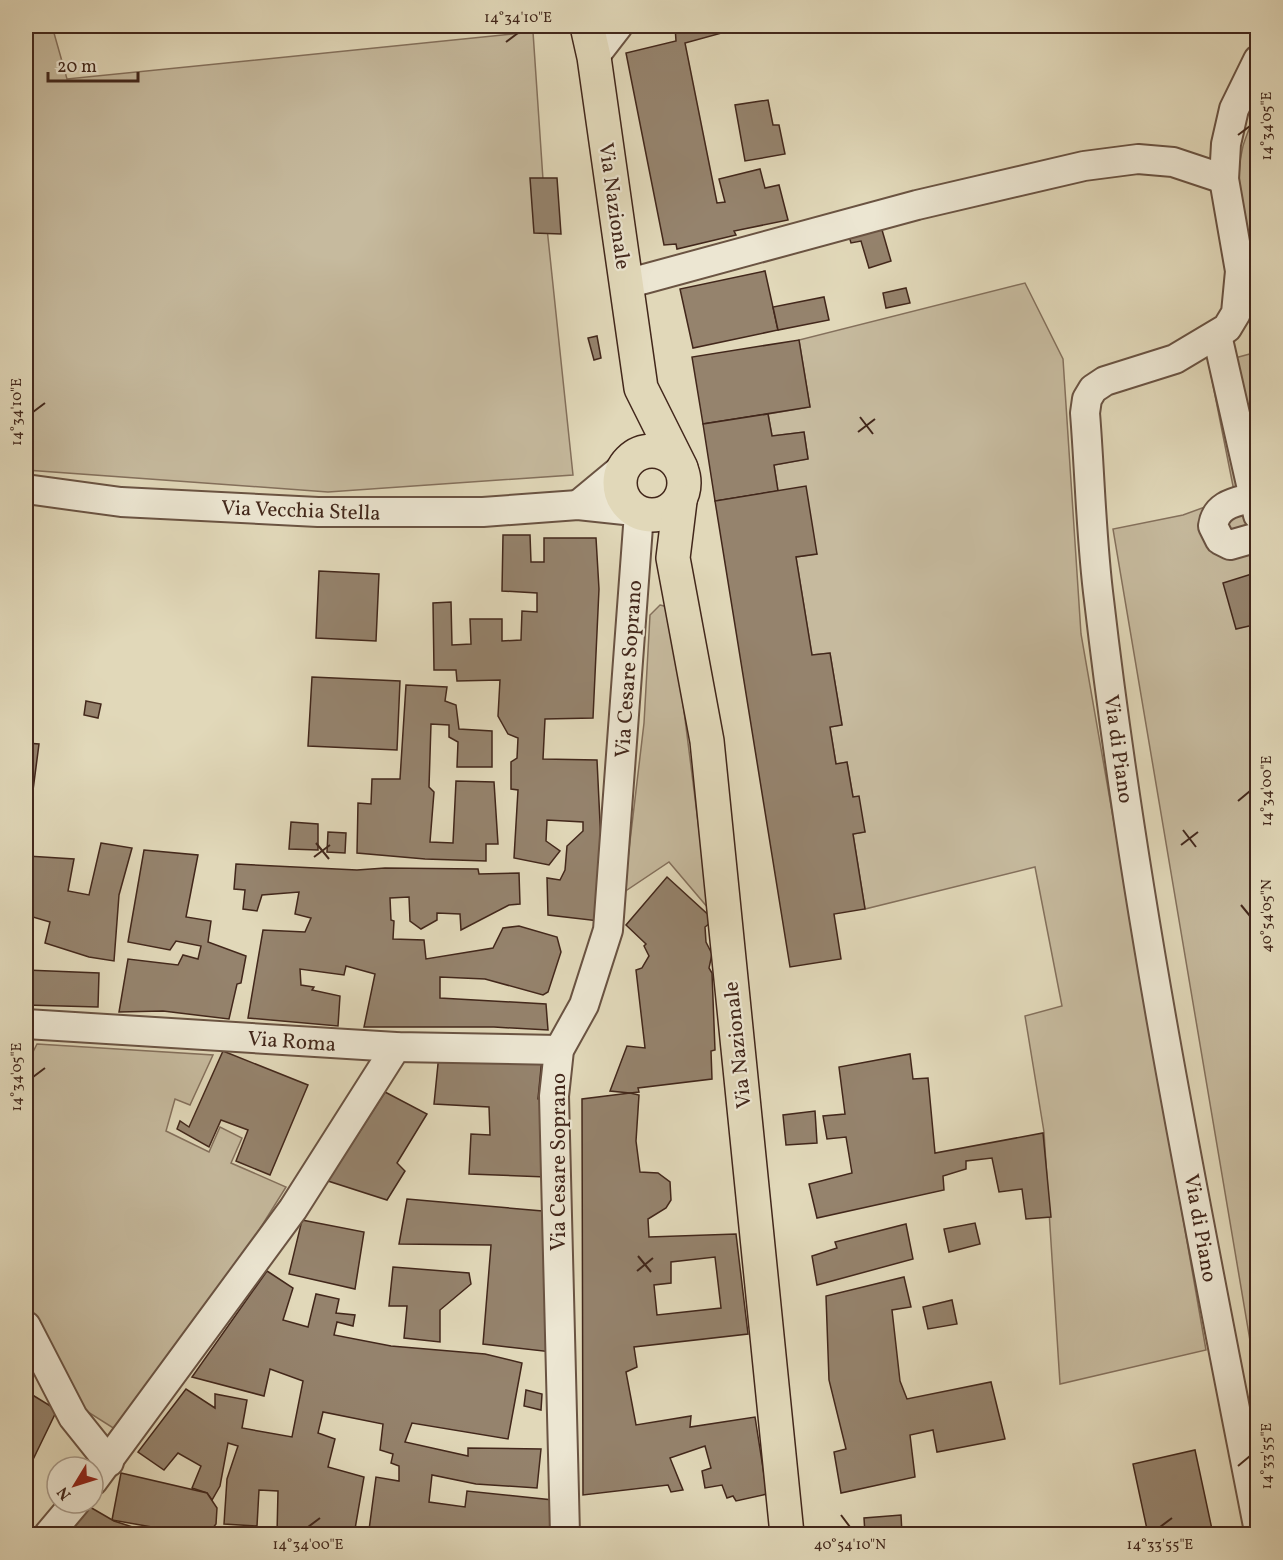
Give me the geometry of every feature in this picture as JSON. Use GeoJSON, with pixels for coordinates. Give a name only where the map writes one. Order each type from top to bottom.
{"type":"FeatureCollection","features":[{"type":"Feature","properties":{"kind":"main road","name":"Via Nazionale"},"geometry":{"type":"LineString","coordinates":[[587,26],[594,57],[641,388],[681,468],[685,490],[680,501],[673,558],[706,741],[787,1534]]}},
{"type":"Feature","properties":{"kind":"main road","name":"Via Nazionale"},"geometry":{"type":"LineString","coordinates":[[641,388],[620,485],[622,495],[639,513],[673,558]]}},
{"type":"Feature","properties":{"kind":"main road"},"geometry":{"type":"LineString","coordinates":[[625,466],[642,452],[654,451],[665,453],[681,468]]}},
{"type":"Feature","properties":{"kind":"main road"},"geometry":{"type":"LineString","coordinates":[[639,513],[664,514],[680,501]]}},
{"type":"Feature","properties":{"kind":"street"},"geometry":{"type":"LineString","coordinates":[[594,57],[618,26]]}},
{"type":"Feature","properties":{"kind":"street","name":"Via di Piano"},"geometry":{"type":"LineString","coordinates":[[1257,60],[1234,109],[1226,144],[1224,179],[1240,271],[1236,313],[1227,328],[1175,359],[1105,381],[1093,389],[1087,399],[1085,413],[1098,597],[1132,842],[1210,1279],[1257,1526]]}},
{"type":"Feature","properties":{"kind":"street"},"geometry":{"type":"LineString","coordinates":[[626,284],[917,205],[1084,166],[1138,159],[1173,162],[1224,179]]}},
{"type":"Feature","properties":{"kind":"street"},"geometry":{"type":"LineString","coordinates":[[1217,335],[1256,506],[1224,506],[1218,512],[1214,526],[1220,540],[1230,545],[1257,537]]}},
{"type":"Feature","properties":{"kind":"street"},"geometry":{"type":"LineString","coordinates":[[578,505],[625,466]]}},
{"type":"Feature","properties":{"kind":"street","name":"Via Vecchia Stella"},"geometry":{"type":"LineString","coordinates":[[26,489],[121,502],[318,512],[483,512],[578,505],[639,513]]}},
{"type":"Feature","properties":{"kind":"street","name":"Via Cesare Soprano"},"geometry":{"type":"LineString","coordinates":[[565,1534],[554,1096],[559,1050],[584,1005],[608,930],[639,513]]}},
{"type":"Feature","properties":{"kind":"street","name":"Via Roma"},"geometry":{"type":"LineString","coordinates":[[26,1024],[396,1047],[559,1050]]}},
{"type":"Feature","properties":{"kind":"street"},"geometry":{"type":"LineString","coordinates":[[105,1467],[293,1209],[396,1047]]}},
{"type":"Feature","properties":{"kind":"street"},"geometry":{"type":"LineString","coordinates":[[26,1326],[92,1455]]}},
{"type":"Feature","properties":{"kind":"street"},"geometry":{"type":"LineString","coordinates":[[49,1534],[65,1515]]}},
{"type":"Feature","properties":{"kind":"shaded area"},"geometry":{"type":"Polygon","coordinates":[[[26,26],[52,26],[67,79],[533,32],[545,209],[573,475],[328,492],[26,470],[26,26]]]}},
{"type":"Feature","properties":{"kind":"shaded area"},"geometry":{"type":"Polygon","coordinates":[[[1257,107],[1257,255],[1247,231],[1241,202],[1239,173],[1243,146],[1257,107]]]}},
{"type":"Feature","properties":{"kind":"shaded area"},"geometry":{"type":"Polygon","coordinates":[[[1025,283],[1063,359],[1081,634],[1206,1350],[1060,1384],[1044,1132],[1025,1016],[1062,1006],[1035,867],[865,909],[853,834],[865,832],[853,797],[847,762],[836,764],[830,727],[842,725],[830,653],[812,655],[796,557],[817,554],[778,491],[774,465],[808,459],[804,432],[772,436],[768,414],[810,407],[799,340],[1025,283]]]}},
{"type":"Feature","properties":{"kind":"shaded area"},"geometry":{"type":"Polygon","coordinates":[[[1257,352],[1257,1382],[1113,529],[1183,515],[1235,496],[1209,365],[1257,352]]]}},
{"type":"Feature","properties":{"kind":"shaded area"},"geometry":{"type":"Polygon","coordinates":[[[660,605],[664,606],[672,616],[709,909],[669,862],[624,892],[644,723],[650,615],[660,605]]]}},
{"type":"Feature","properties":{"kind":"shaded area"},"geometry":{"type":"Polygon","coordinates":[[[37,1044],[213,1055],[190,1105],[175,1099],[166,1131],[209,1152],[220,1127],[242,1138],[231,1163],[286,1187],[226,1283],[118,1431],[80,1407],[26,1300],[26,1066],[37,1044]]]}},
{"type":"Feature","properties":{"kind":"building"},"geometry":{"type":"Polygon","coordinates":[[[675,26],[740,26],[740,28],[685,43],[717,203],[725,202],[719,179],[760,169],[765,188],[779,185],[788,220],[734,231],[736,235],[677,249],[676,244],[664,245],[626,53],[676,41],[675,26]]]}},
{"type":"Feature","properties":{"kind":"building"},"geometry":{"type":"Polygon","coordinates":[[[768,100],[773,125],[779,125],[785,154],[745,161],[735,105],[768,100]]]}},
{"type":"Feature","properties":{"kind":"building"},"geometry":{"type":"Polygon","coordinates":[[[530,178],[557,178],[561,234],[534,233],[530,178]]]}},
{"type":"Feature","properties":{"kind":"building"},"geometry":{"type":"Polygon","coordinates":[[[880,223],[891,261],[869,268],[861,241],[851,243],[848,233],[880,223]]]}},
{"type":"Feature","properties":{"kind":"building"},"geometry":{"type":"Polygon","coordinates":[[[765,271],[778,330],[693,348],[680,289],[765,271]]]}},
{"type":"Feature","properties":{"kind":"building"},"geometry":{"type":"Polygon","coordinates":[[[906,288],[910,303],[886,308],[883,293],[906,288]]]}},
{"type":"Feature","properties":{"kind":"building"},"geometry":{"type":"Polygon","coordinates":[[[824,297],[829,320],[778,330],[773,307],[824,297]]]}},
{"type":"Feature","properties":{"kind":"building"},"geometry":{"type":"Polygon","coordinates":[[[597,336],[601,358],[594,360],[588,338],[597,336]]]}},
{"type":"Feature","properties":{"kind":"building"},"geometry":{"type":"Polygon","coordinates":[[[799,340],[810,407],[703,424],[692,357],[799,340]]]}},
{"type":"Feature","properties":{"kind":"building"},"geometry":{"type":"Polygon","coordinates":[[[768,414],[772,436],[804,432],[808,459],[774,465],[778,491],[715,501],[703,424],[768,414]]]}},
{"type":"Feature","properties":{"kind":"building"},"geometry":{"type":"Polygon","coordinates":[[[806,486],[817,554],[796,557],[812,655],[830,653],[842,725],[830,727],[836,764],[847,762],[853,797],[859,796],[865,832],[853,834],[865,909],[834,914],[841,959],[790,967],[715,501],[806,486]]]}},
{"type":"Feature","properties":{"kind":"building"},"geometry":{"type":"Polygon","coordinates":[[[503,535],[530,535],[531,562],[544,562],[544,538],[596,538],[599,589],[593,718],[545,719],[543,759],[597,760],[601,843],[599,921],[548,915],[547,878],[560,880],[565,870],[567,846],[583,831],[583,822],[547,820],[546,841],[560,851],[549,865],[514,858],[518,790],[511,789],[511,762],[517,758],[518,738],[508,734],[498,716],[500,680],[457,681],[456,670],[434,670],[433,603],[451,602],[452,645],[471,644],[470,619],[502,619],[502,641],[521,640],[522,611],[537,612],[537,593],[502,591],[503,535]]]}},
{"type":"Feature","properties":{"kind":"building"},"geometry":{"type":"Polygon","coordinates":[[[319,571],[379,574],[376,641],[316,638],[319,571]]]}},
{"type":"Feature","properties":{"kind":"building"},"geometry":{"type":"Polygon","coordinates":[[[1258,572],[1258,624],[1236,629],[1223,583],[1258,572]]]}},
{"type":"Feature","properties":{"kind":"building"},"geometry":{"type":"Polygon","coordinates":[[[312,677],[400,681],[397,750],[308,746],[312,677]]]}},
{"type":"Feature","properties":{"kind":"building"},"geometry":{"type":"Polygon","coordinates":[[[406,685],[447,687],[445,701],[456,705],[459,729],[492,731],[492,767],[457,767],[458,742],[449,737],[449,725],[431,724],[429,787],[434,792],[430,842],[453,843],[456,781],[494,782],[498,844],[486,844],[486,861],[357,853],[358,803],[371,804],[372,779],[400,779],[406,685]]]}},
{"type":"Feature","properties":{"kind":"building"},"geometry":{"type":"Polygon","coordinates":[[[86,701],[101,704],[98,718],[84,715],[86,701]]]}},
{"type":"Feature","properties":{"kind":"building"},"geometry":{"type":"Polygon","coordinates":[[[26,743],[39,744],[29,821],[26,821],[26,743]]]}},
{"type":"Feature","properties":{"kind":"building"},"geometry":{"type":"Polygon","coordinates":[[[291,822],[318,824],[318,850],[289,849],[291,822]]]}},
{"type":"Feature","properties":{"kind":"building"},"geometry":{"type":"Polygon","coordinates":[[[328,832],[346,833],[345,853],[327,852],[328,832]]]}},
{"type":"Feature","properties":{"kind":"building"},"geometry":{"type":"Polygon","coordinates":[[[101,843],[132,848],[119,895],[114,961],[89,957],[45,943],[50,922],[26,915],[28,856],[74,859],[68,891],[89,895],[101,843]]]}},
{"type":"Feature","properties":{"kind":"building"},"geometry":{"type":"Polygon","coordinates":[[[144,850],[198,855],[186,917],[211,921],[208,942],[246,956],[241,983],[237,984],[229,1019],[163,1011],[119,1012],[128,959],[178,965],[183,955],[198,959],[201,946],[176,941],[170,950],[128,942],[144,850]]]}},
{"type":"Feature","properties":{"kind":"building"},"geometry":{"type":"Polygon","coordinates":[[[236,864],[357,870],[478,869],[479,874],[519,873],[520,904],[509,905],[461,930],[460,914],[437,913],[437,920],[421,929],[410,921],[409,897],[390,898],[391,920],[394,921],[393,939],[424,940],[426,959],[493,948],[503,928],[519,926],[557,937],[561,952],[548,992],[543,995],[485,979],[440,977],[440,998],[546,1004],[548,1030],[494,1027],[364,1027],[375,974],[346,966],[344,975],[300,969],[301,985],[314,987],[312,990],[340,996],[338,1026],[248,1018],[263,930],[305,932],[311,918],[295,914],[299,892],[262,895],[257,911],[243,909],[245,890],[234,889],[236,864]]]}},
{"type":"Feature","properties":{"kind":"building"},"geometry":{"type":"Polygon","coordinates":[[[667,877],[714,920],[705,927],[706,942],[712,954],[709,968],[712,973],[715,1050],[711,1051],[712,1079],[638,1088],[639,1092],[610,1091],[627,1046],[645,1048],[636,970],[642,968],[649,956],[644,946],[646,944],[626,925],[667,877]]]}},
{"type":"Feature","properties":{"kind":"building"},"geometry":{"type":"Polygon","coordinates":[[[26,970],[99,973],[98,1007],[26,1005],[26,970]]]}},
{"type":"Feature","properties":{"kind":"building"},"geometry":{"type":"Polygon","coordinates":[[[223,1051],[308,1085],[270,1175],[236,1161],[248,1130],[221,1120],[209,1147],[177,1129],[180,1121],[189,1127],[223,1051]]]}},
{"type":"Feature","properties":{"kind":"building"},"geometry":{"type":"Polygon","coordinates":[[[439,1054],[542,1058],[538,1099],[544,1100],[546,1177],[469,1174],[471,1134],[490,1135],[489,1107],[434,1104],[439,1054]]]}},
{"type":"Feature","properties":{"kind":"building"},"geometry":{"type":"Polygon","coordinates":[[[910,1054],[913,1079],[928,1078],[935,1153],[1043,1133],[1051,1217],[1026,1219],[1022,1189],[999,1192],[992,1158],[966,1161],[966,1169],[943,1176],[944,1190],[817,1218],[809,1184],[852,1173],[846,1137],[827,1139],[823,1116],[845,1114],[839,1067],[910,1054]]]}},
{"type":"Feature","properties":{"kind":"building"},"geometry":{"type":"Polygon","coordinates":[[[385,1092],[427,1114],[397,1163],[405,1171],[387,1200],[328,1181],[385,1092]]]}},
{"type":"Feature","properties":{"kind":"building"},"geometry":{"type":"Polygon","coordinates":[[[630,1093],[639,1095],[636,1141],[640,1172],[658,1173],[670,1182],[671,1200],[666,1208],[648,1219],[649,1237],[736,1234],[748,1334],[634,1347],[637,1367],[626,1372],[636,1425],[691,1416],[690,1427],[755,1417],[767,1494],[736,1501],[733,1496],[727,1498],[722,1485],[705,1488],[702,1471],[711,1468],[705,1446],[670,1458],[683,1490],[671,1492],[668,1485],[583,1495],[582,1099],[630,1093]],[[715,1257],[671,1262],[671,1283],[654,1285],[657,1315],[721,1308],[715,1257]]]}},
{"type":"Feature","properties":{"kind":"building"},"geometry":{"type":"Polygon","coordinates":[[[815,1111],[817,1143],[786,1145],[783,1115],[815,1111]]]}},
{"type":"Feature","properties":{"kind":"building"},"geometry":{"type":"Polygon","coordinates":[[[407,1199],[554,1212],[552,1352],[483,1344],[491,1245],[399,1244],[407,1199]]]}},
{"type":"Feature","properties":{"kind":"building"},"geometry":{"type":"Polygon","coordinates":[[[302,1220],[364,1232],[355,1289],[289,1274],[302,1220]]]}},
{"type":"Feature","properties":{"kind":"building"},"geometry":{"type":"Polygon","coordinates":[[[975,1223],[980,1244],[949,1252],[944,1229],[975,1223]]]}},
{"type":"Feature","properties":{"kind":"building"},"geometry":{"type":"Polygon","coordinates":[[[906,1224],[913,1259],[817,1285],[812,1256],[837,1248],[835,1242],[906,1224]]]}},
{"type":"Feature","properties":{"kind":"building"},"geometry":{"type":"Polygon","coordinates":[[[393,1267],[469,1273],[471,1284],[440,1310],[440,1342],[404,1338],[407,1306],[389,1306],[393,1267]]]}},
{"type":"Feature","properties":{"kind":"building"},"geometry":{"type":"Polygon","coordinates":[[[267,1271],[293,1288],[283,1320],[308,1327],[316,1294],[339,1299],[336,1313],[355,1315],[353,1326],[337,1322],[334,1335],[391,1346],[485,1354],[522,1363],[508,1439],[412,1423],[405,1442],[468,1456],[468,1448],[541,1449],[537,1488],[476,1484],[432,1475],[429,1502],[465,1507],[467,1491],[553,1500],[551,1534],[426,1534],[426,1530],[383,1527],[383,1531],[369,1530],[376,1477],[399,1481],[399,1466],[391,1463],[393,1454],[380,1450],[383,1424],[323,1412],[318,1433],[335,1439],[328,1467],[364,1477],[355,1529],[362,1531],[361,1534],[277,1534],[278,1491],[259,1490],[257,1526],[224,1524],[227,1479],[238,1446],[228,1443],[220,1486],[212,1500],[207,1493],[192,1488],[201,1466],[178,1453],[164,1470],[138,1452],[186,1389],[215,1408],[215,1394],[247,1400],[242,1428],[292,1437],[303,1381],[270,1369],[264,1396],[192,1377],[267,1271]]]}},
{"type":"Feature","properties":{"kind":"building"},"geometry":{"type":"Polygon","coordinates":[[[904,1277],[911,1307],[892,1310],[900,1381],[907,1399],[991,1382],[1005,1439],[937,1452],[933,1430],[910,1435],[915,1477],[841,1493],[834,1452],[846,1449],[829,1380],[826,1296],[904,1277]]]}},
{"type":"Feature","properties":{"kind":"building"},"geometry":{"type":"Polygon","coordinates":[[[952,1300],[957,1324],[928,1329],[923,1307],[952,1300]]]}},
{"type":"Feature","properties":{"kind":"building"},"geometry":{"type":"Polygon","coordinates":[[[526,1390],[542,1394],[541,1410],[524,1406],[526,1390]]]}},
{"type":"Feature","properties":{"kind":"building"},"geometry":{"type":"Polygon","coordinates":[[[26,1391],[57,1410],[26,1474],[26,1391]]]}},
{"type":"Feature","properties":{"kind":"building"},"geometry":{"type":"Polygon","coordinates":[[[1195,1450],[1213,1534],[1148,1534],[1133,1464],[1195,1450]]]}},
{"type":"Feature","properties":{"kind":"building"},"geometry":{"type":"Polygon","coordinates":[[[121,1473],[207,1493],[217,1508],[216,1524],[208,1534],[192,1534],[112,1520],[121,1473]]]}},
{"type":"Feature","properties":{"kind":"building"},"geometry":{"type":"Polygon","coordinates":[[[73,1515],[104,1515],[114,1521],[145,1531],[144,1534],[58,1534],[73,1515]]]}},
{"type":"Feature","properties":{"kind":"building"},"geometry":{"type":"Polygon","coordinates":[[[901,1515],[902,1534],[865,1534],[864,1518],[901,1515]]]}}]}
